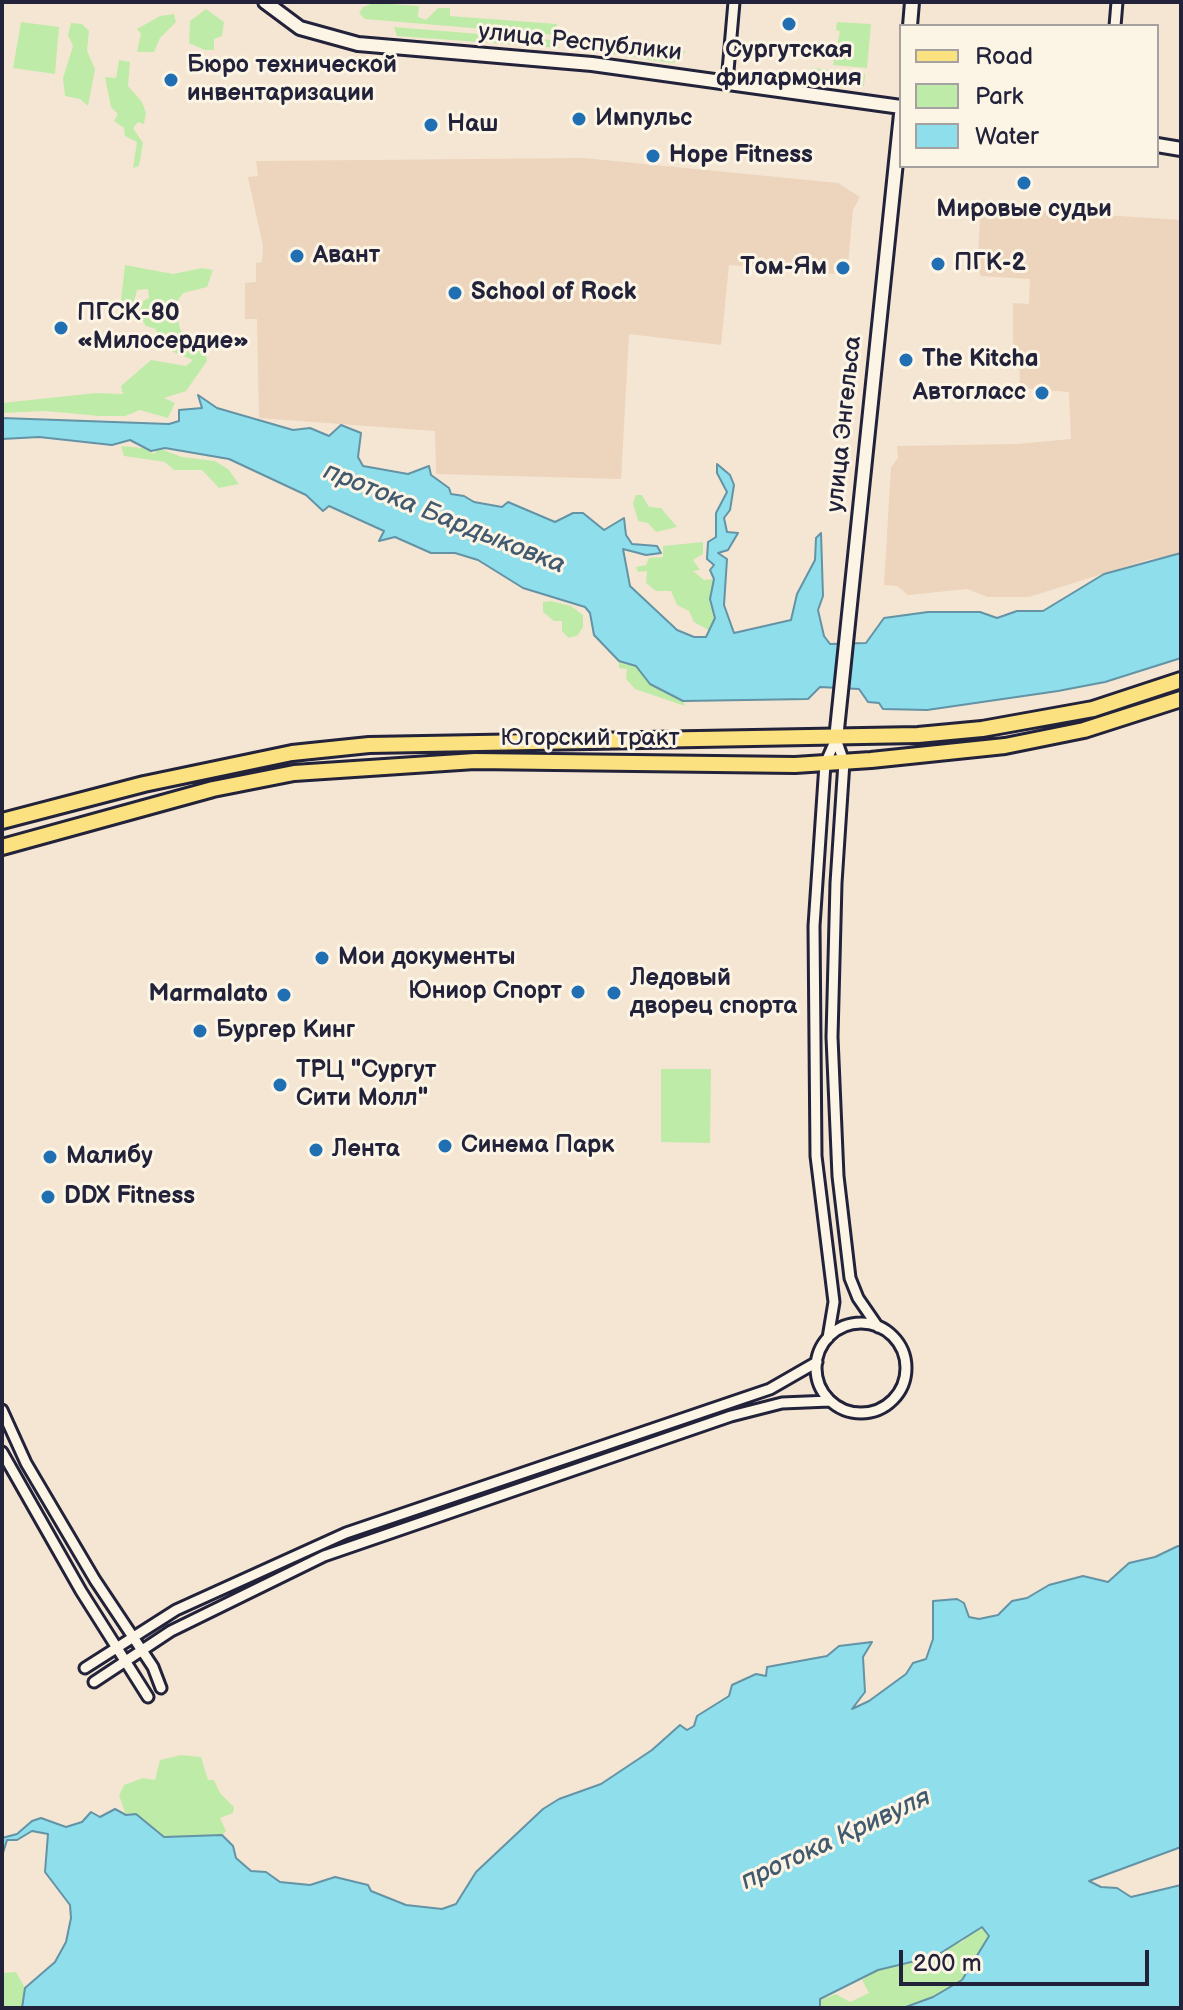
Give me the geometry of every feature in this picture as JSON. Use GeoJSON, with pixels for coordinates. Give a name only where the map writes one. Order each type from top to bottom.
{"type":"FeatureCollection","features":[{"type":"Feature","properties":{"kind":"main road","name":"улица Республики"},"geometry":{"type":"LineString","coordinates":[[265,2],[300,28],[358,44],[592,64],[899,107]]}},
{"type":"Feature","properties":{"kind":"main road"},"geometry":{"type":"LineString","coordinates":[[910,24],[912,2]]}},
{"type":"Feature","properties":{"kind":"main road","name":"улица Энгельса"},"geometry":{"type":"LineString","coordinates":[[836,739],[899,133]]}},
{"type":"Feature","properties":{"kind":"main road"},"geometry":{"type":"LineString","coordinates":[[1159,145],[1181,149]]}},
{"type":"Feature","properties":{"kind":"main road","name":"Югорский тракт"},"geometry":{"type":"LineString","coordinates":[[2,821],[214,768],[292,753],[369,745],[836,739],[994,727],[1093,709],[1181,680]]}},
{"type":"Feature","properties":{"kind":"main road","name":"Югорский тракт"},"geometry":{"type":"LineString","coordinates":[[2,847],[213,789],[307,771],[475,761],[825,764],[1005,746],[1084,730],[1181,699]]}},
{"type":"Feature","properties":{"kind":"street"},"geometry":{"type":"LineString","coordinates":[[727,82],[734,2]]}},
{"type":"Feature","properties":{"kind":"street"},"geometry":{"type":"LineString","coordinates":[[1115,24],[1117,2]]}},
{"type":"Feature","properties":{"kind":"street","name":"улица Энгельса"},"geometry":{"type":"LineString","coordinates":[[836,739],[844,762],[836,883],[832,1037],[837,1161],[850,1278],[858,1298],[878,1327]]}},
{"type":"Feature","properties":{"kind":"street","name":"улица Энгельса"},"geometry":{"type":"LineString","coordinates":[[828,1338],[834,1292],[817,1166],[814,926],[825,764],[836,739]]}},
{"type":"Feature","properties":{"kind":"street"},"geometry":{"type":"LineString","coordinates":[[817,1166],[837,1161]]}},
{"type":"Feature","properties":{"kind":"street"},"geometry":{"type":"LineString","coordinates":[[863,1324],[878,1327],[896,1341],[903,1355],[904,1378],[898,1393],[887,1404],[866,1413],[843,1409],[830,1401],[818,1381],[817,1362],[828,1338],[848,1326],[863,1324]]}},
{"type":"Feature","properties":{"kind":"street"},"geometry":{"type":"LineString","coordinates":[[85,1668],[198,1599],[346,1533],[770,1389],[817,1362]]}},
{"type":"Feature","properties":{"kind":"street"},"geometry":{"type":"LineString","coordinates":[[94,1682],[142,1650],[261,1584],[394,1530],[731,1416],[782,1403],[830,1401]]}},
{"type":"Feature","properties":{"kind":"street"},"geometry":{"type":"LineString","coordinates":[[2,1410],[26,1463],[142,1650],[161,1688]]}},
{"type":"Feature","properties":{"kind":"street"},"geometry":{"type":"LineString","coordinates":[[2,1452],[148,1697]]}},
{"type":"Feature","properties":{"kind":"shaded area"},"geometry":{"type":"Polygon","coordinates":[[[584,158],[838,183],[860,197],[853,210],[847,275],[729,265],[721,345],[629,334],[621,479],[436,474],[435,431],[259,418],[257,319],[245,319],[245,283],[256,282],[256,263],[262,262],[263,246],[248,177],[258,176],[256,161],[584,158]]]}},
{"type":"Feature","properties":{"kind":"shaded area"},"geometry":{"type":"Polygon","coordinates":[[[981,207],[1181,220],[1181,554],[1147,560],[1029,597],[988,597],[967,589],[908,595],[897,586],[884,585],[891,467],[898,458],[897,446],[1017,444],[1071,439],[1069,392],[1020,388],[1019,353],[1013,342],[1013,303],[1029,304],[1030,279],[981,276],[977,267],[981,207]]]}},
{"type":"Feature","properties":{"kind":"green space"},"geometry":{"type":"Polygon","coordinates":[[[374,3],[419,6],[418,17],[426,20],[438,8],[450,8],[450,16],[557,24],[556,35],[365,19],[359,13],[363,7],[374,3]]]}},
{"type":"Feature","properties":{"kind":"green space"},"geometry":{"type":"Polygon","coordinates":[[[206,9],[224,22],[222,36],[214,39],[214,50],[205,50],[189,43],[190,21],[206,9]]]}},
{"type":"Feature","properties":{"kind":"green space"},"geometry":{"type":"Polygon","coordinates":[[[174,14],[176,22],[160,38],[154,52],[137,52],[141,34],[137,29],[160,16],[174,14]]]}},
{"type":"Feature","properties":{"kind":"green space"},"geometry":{"type":"Polygon","coordinates":[[[21,22],[59,27],[55,74],[13,68],[21,22]]]}},
{"type":"Feature","properties":{"kind":"green space"},"geometry":{"type":"Polygon","coordinates":[[[837,22],[871,24],[867,68],[833,65],[840,31],[836,30],[837,22]]]}},
{"type":"Feature","properties":{"kind":"green space"},"geometry":{"type":"Polygon","coordinates":[[[71,23],[82,24],[89,31],[87,51],[95,69],[88,106],[80,99],[65,96],[63,78],[73,46],[68,35],[71,23]]]}},
{"type":"Feature","properties":{"kind":"green space"},"geometry":{"type":"Polygon","coordinates":[[[394,27],[552,40],[560,48],[397,36],[394,27]]]}},
{"type":"Feature","properties":{"kind":"green space"},"geometry":{"type":"Polygon","coordinates":[[[606,43],[686,51],[672,63],[606,53],[606,43]]]}},
{"type":"Feature","properties":{"kind":"green space"},"geometry":{"type":"Polygon","coordinates":[[[119,60],[130,62],[128,86],[142,102],[146,113],[144,124],[138,122],[133,128],[143,143],[139,166],[133,168],[137,142],[125,136],[124,128],[114,121],[118,114],[111,107],[105,77],[116,78],[119,60]]]}},
{"type":"Feature","properties":{"kind":"green space"},"geometry":{"type":"Polygon","coordinates":[[[812,68],[865,74],[864,86],[804,79],[812,68]]]}},
{"type":"Feature","properties":{"kind":"green space"},"geometry":{"type":"Polygon","coordinates":[[[125,265],[173,274],[202,268],[213,270],[207,287],[183,293],[175,305],[180,329],[191,341],[205,346],[207,361],[186,391],[164,398],[175,403],[168,418],[140,410],[125,416],[45,411],[2,413],[2,403],[96,393],[123,394],[121,386],[151,360],[186,366],[193,360],[159,346],[156,329],[146,326],[139,315],[143,301],[149,298],[148,289],[137,290],[131,313],[124,316],[121,300],[125,265]]]}},
{"type":"Feature","properties":{"kind":"green space"},"geometry":{"type":"Polygon","coordinates":[[[121,446],[143,448],[154,454],[158,448],[182,457],[215,461],[228,469],[239,484],[219,488],[202,470],[174,470],[165,462],[124,456],[121,446]]]}},
{"type":"Feature","properties":{"kind":"green space"},"geometry":{"type":"Polygon","coordinates":[[[636,495],[642,495],[649,507],[661,508],[677,527],[656,532],[648,523],[638,521],[633,503],[636,495]]]}},
{"type":"Feature","properties":{"kind":"green space"},"geometry":{"type":"Polygon","coordinates":[[[703,542],[703,554],[693,560],[700,570],[693,571],[704,580],[714,579],[710,599],[715,618],[710,631],[694,622],[689,611],[677,605],[671,591],[656,591],[646,583],[647,571],[638,572],[636,567],[646,565],[649,558],[663,557],[663,546],[703,542]]]}},
{"type":"Feature","properties":{"kind":"green space"},"geometry":{"type":"Polygon","coordinates":[[[543,602],[571,606],[583,615],[583,627],[578,635],[569,638],[562,631],[562,621],[554,621],[543,612],[543,602]]]}},
{"type":"Feature","properties":{"kind":"green space"},"geometry":{"type":"Polygon","coordinates":[[[619,661],[636,666],[650,684],[683,701],[685,706],[635,689],[626,679],[627,669],[619,668],[619,661]]]}},
{"type":"Feature","properties":{"kind":"green space"},"geometry":{"type":"Polygon","coordinates":[[[661,1069],[711,1069],[710,1143],[661,1142],[661,1069]]]}},
{"type":"Feature","properties":{"kind":"green space"},"geometry":{"type":"Polygon","coordinates":[[[181,1755],[201,1757],[208,1780],[214,1780],[220,1793],[234,1807],[233,1813],[220,1818],[226,1831],[222,1835],[164,1837],[136,1814],[126,1815],[119,1795],[124,1785],[143,1778],[155,1780],[160,1760],[181,1755]]]}},
{"type":"Feature","properties":{"kind":"green space"},"geometry":{"type":"Polygon","coordinates":[[[983,1927],[989,1936],[962,1980],[933,1997],[903,2008],[820,2008],[820,2000],[836,1994],[850,2002],[869,1993],[862,1980],[878,1970],[962,1942],[974,1929],[983,1927]]]}},
{"type":"Feature","properties":{"kind":"green space"},"geometry":{"type":"Polygon","coordinates":[[[16,1972],[25,1988],[22,2008],[2,2008],[2,1973],[16,1972]]]}},
{"type":"Feature","properties":{"kind":"water","name":"протока Бардыковка"},"geometry":{"type":"Polygon","coordinates":[[[198,395],[217,408],[293,430],[310,428],[329,436],[341,425],[361,433],[358,457],[363,466],[408,474],[429,466],[431,475],[449,488],[451,494],[474,502],[502,507],[508,502],[555,522],[573,513],[583,513],[604,530],[624,518],[626,535],[632,544],[657,546],[661,553],[646,555],[623,549],[630,586],[677,630],[694,637],[706,637],[715,618],[710,599],[714,579],[710,570],[714,565],[707,559],[708,542],[716,537],[716,513],[727,492],[717,473],[717,464],[730,475],[734,485],[730,510],[724,518],[727,532],[738,533],[728,550],[718,553],[727,559],[724,605],[734,633],[791,620],[797,594],[815,560],[816,538],[821,533],[823,596],[818,610],[824,636],[830,644],[866,643],[884,618],[928,612],[980,612],[997,618],[1017,611],[1043,611],[1104,574],[1181,553],[1181,658],[1105,682],[927,710],[883,709],[879,703],[868,702],[859,689],[820,687],[808,699],[683,701],[650,684],[636,666],[619,661],[594,635],[590,613],[585,607],[523,588],[478,560],[455,553],[431,553],[395,537],[379,541],[384,531],[329,506],[323,511],[306,495],[229,459],[165,448],[151,451],[130,440],[112,445],[39,437],[2,439],[2,418],[169,424],[179,421],[179,410],[202,408],[198,395]]]}},
{"type":"Feature","properties":{"kind":"water","name":"протока Кривуля"},"geometry":{"type":"Polygon","coordinates":[[[1181,1547],[1181,1847],[1089,1881],[1101,1887],[1117,1888],[1131,1897],[1181,1885],[1181,2008],[903,2008],[933,1997],[962,1980],[989,1936],[982,1927],[936,1956],[878,1970],[820,1999],[820,2008],[22,2008],[25,1988],[55,1962],[66,1942],[71,1918],[70,1905],[45,1872],[48,1834],[32,1831],[17,1840],[7,1840],[2,1856],[2,1838],[17,1834],[32,1821],[41,1818],[66,1827],[82,1822],[91,1812],[100,1817],[115,1809],[126,1815],[136,1814],[164,1837],[222,1835],[233,1846],[236,1858],[251,1871],[266,1872],[280,1882],[310,1885],[335,1877],[368,1885],[371,1891],[406,1905],[442,1909],[456,1904],[476,1872],[543,1809],[559,1799],[601,1784],[652,1750],[680,1725],[687,1730],[694,1726],[697,1716],[729,1696],[732,1685],[756,1674],[766,1676],[767,1667],[827,1656],[839,1646],[872,1642],[863,1657],[865,1692],[852,1709],[869,1701],[906,1674],[913,1663],[926,1659],[933,1639],[933,1601],[957,1599],[964,1603],[969,1617],[979,1619],[998,1615],[1012,1601],[1027,1598],[1049,1585],[1083,1576],[1108,1582],[1129,1563],[1155,1557],[1181,1547]]]}},
{"type":"Feature","properties":{"kind":"place","name":"Сургутская филармония"},"geometry":{"type":"Point","coordinates":[789,24]}},
{"type":"Feature","properties":{"kind":"place","name":"Бюро технической инвентаризации"},"geometry":{"type":"Point","coordinates":[171,80]}},
{"type":"Feature","properties":{"kind":"place","name":"Импульс"},"geometry":{"type":"Point","coordinates":[579,119]}},
{"type":"Feature","properties":{"kind":"place","name":"Наш"},"geometry":{"type":"Point","coordinates":[431,125]}},
{"type":"Feature","properties":{"kind":"place","name":"Hope Fitness"},"geometry":{"type":"Point","coordinates":[653,156]}},
{"type":"Feature","properties":{"kind":"place","name":"Мировые судьи"},"geometry":{"type":"Point","coordinates":[1024,183]}},
{"type":"Feature","properties":{"kind":"place","name":"Авант"},"geometry":{"type":"Point","coordinates":[297,256]}},
{"type":"Feature","properties":{"kind":"place","name":"ПГК-2"},"geometry":{"type":"Point","coordinates":[938,264]}},
{"type":"Feature","properties":{"kind":"place","name":"Том-Ям"},"geometry":{"type":"Point","coordinates":[843,268]}},
{"type":"Feature","properties":{"kind":"place","name":"School of Rock"},"geometry":{"type":"Point","coordinates":[455,293]}},
{"type":"Feature","properties":{"kind":"place","name":"ПГСК-80 «Милосердие»"},"geometry":{"type":"Point","coordinates":[61,328]}},
{"type":"Feature","properties":{"kind":"place","name":"The Kitcha"},"geometry":{"type":"Point","coordinates":[906,360]}},
{"type":"Feature","properties":{"kind":"place","name":"Автогласс"},"geometry":{"type":"Point","coordinates":[1042,393]}},
{"type":"Feature","properties":{"kind":"place","name":"Мои документы"},"geometry":{"type":"Point","coordinates":[322,958]}},
{"type":"Feature","properties":{"kind":"place","name":"Юниор Спорт"},"geometry":{"type":"Point","coordinates":[578,992]}},
{"type":"Feature","properties":{"kind":"place","name":"Ледовый дворец спорта"},"geometry":{"type":"Point","coordinates":[614,993]}},
{"type":"Feature","properties":{"kind":"place","name":"Marmalato"},"geometry":{"type":"Point","coordinates":[284,995]}},
{"type":"Feature","properties":{"kind":"place","name":"Бургер Кинг"},"geometry":{"type":"Point","coordinates":[200,1031]}},
{"type":"Feature","properties":{"kind":"place","name":"ТРЦ \"Сургут Сити Молл\""},"geometry":{"type":"Point","coordinates":[280,1085]}},
{"type":"Feature","properties":{"kind":"place","name":"Синема Парк"},"geometry":{"type":"Point","coordinates":[445,1146]}},
{"type":"Feature","properties":{"kind":"place","name":"Лента"},"geometry":{"type":"Point","coordinates":[316,1150]}},
{"type":"Feature","properties":{"kind":"place","name":"Малибу"},"geometry":{"type":"Point","coordinates":[50,1157]}},
{"type":"Feature","properties":{"kind":"place","name":"DDX Fitness"},"geometry":{"type":"Point","coordinates":[48,1197]}}]}
